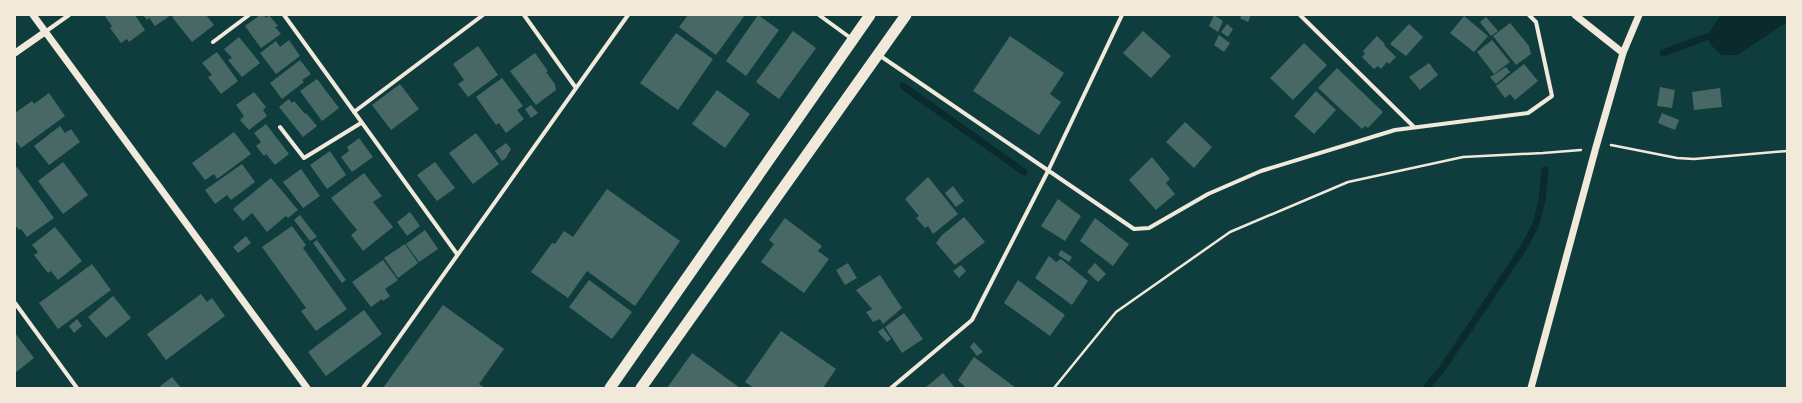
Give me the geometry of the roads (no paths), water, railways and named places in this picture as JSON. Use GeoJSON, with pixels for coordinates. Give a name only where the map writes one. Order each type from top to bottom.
{"type":"FeatureCollection","features":[{"type":"Feature","properties":{"kind":"highway"},"geometry":{"type":"LineString","coordinates":[[610,388],[870,15]]}},
{"type":"Feature","properties":{"kind":"highway"},"geometry":{"type":"LineString","coordinates":[[641,388],[906,15]]}},
{"type":"Feature","properties":{"kind":"street"},"geometry":{"type":"LineString","coordinates":[[33,15],[308,388]]}},
{"type":"Feature","properties":{"kind":"street"},"geometry":{"type":"LineString","coordinates":[[15,53],[68,15]]}},
{"type":"Feature","properties":{"kind":"street"},"geometry":{"type":"LineString","coordinates":[[213,42],[249,15]]}},
{"type":"Feature","properties":{"kind":"street"},"geometry":{"type":"LineString","coordinates":[[284,15],[457,254]]}},
{"type":"Feature","properties":{"kind":"street"},"geometry":{"type":"LineString","coordinates":[[354,112],[483,15]]}},
{"type":"Feature","properties":{"kind":"street"},"geometry":{"type":"LineString","coordinates":[[524,15],[576,88]]}},
{"type":"Feature","properties":{"kind":"street"},"geometry":{"type":"LineString","coordinates":[[363,388],[628,15]]}},
{"type":"Feature","properties":{"kind":"street"},"geometry":{"type":"LineString","coordinates":[[819,15],[853,39]]}},
{"type":"Feature","properties":{"kind":"street"},"geometry":{"type":"LineString","coordinates":[[891,388],[972,320],[1048,171],[1122,15]]}},
{"type":"Feature","properties":{"kind":"street"},"geometry":{"type":"LineString","coordinates":[[1300,15],[1414,127]]}},
{"type":"Feature","properties":{"kind":"street"},"geometry":{"type":"LineString","coordinates":[[878,54],[1134,229],[1149,228],[1208,194],[1261,171],[1395,130],[1528,113],[1552,96],[1536,22],[1529,15]]}},
{"type":"Feature","properties":{"kind":"street"},"geometry":{"type":"LineString","coordinates":[[1575,15],[1623,53]]}},
{"type":"Feature","properties":{"kind":"street"},"geometry":{"type":"LineString","coordinates":[[1531,388],[1593,157],[1623,53],[1639,15]]}},
{"type":"Feature","properties":{"kind":"street"},"geometry":{"type":"LineString","coordinates":[[280,127],[304,158],[362,123]]}},
{"type":"Feature","properties":{"kind":"street"},"geometry":{"type":"LineString","coordinates":[[15,302],[76,388]]}},
{"type":"Feature","properties":{"kind":"water"},"geometry":{"type":"Polygon","coordinates":[[[1721,15],[1787,15],[1787,22],[1738,55],[1721,55],[1711,45],[1706,37],[1721,15]]]}},
{"type":"Feature","properties":{"kind":"waterway"},"geometry":{"type":"LineString","coordinates":[[1663,53],[1706,37]]}},
{"type":"Feature","properties":{"kind":"waterway"},"geometry":{"type":"LineString","coordinates":[[903,86],[1024,172]]}},
{"type":"Feature","properties":{"kind":"waterway"},"geometry":{"type":"LineString","coordinates":[[1426,388],[1442,369],[1524,247],[1536,224],[1542,200],[1545,170]]}}]}
